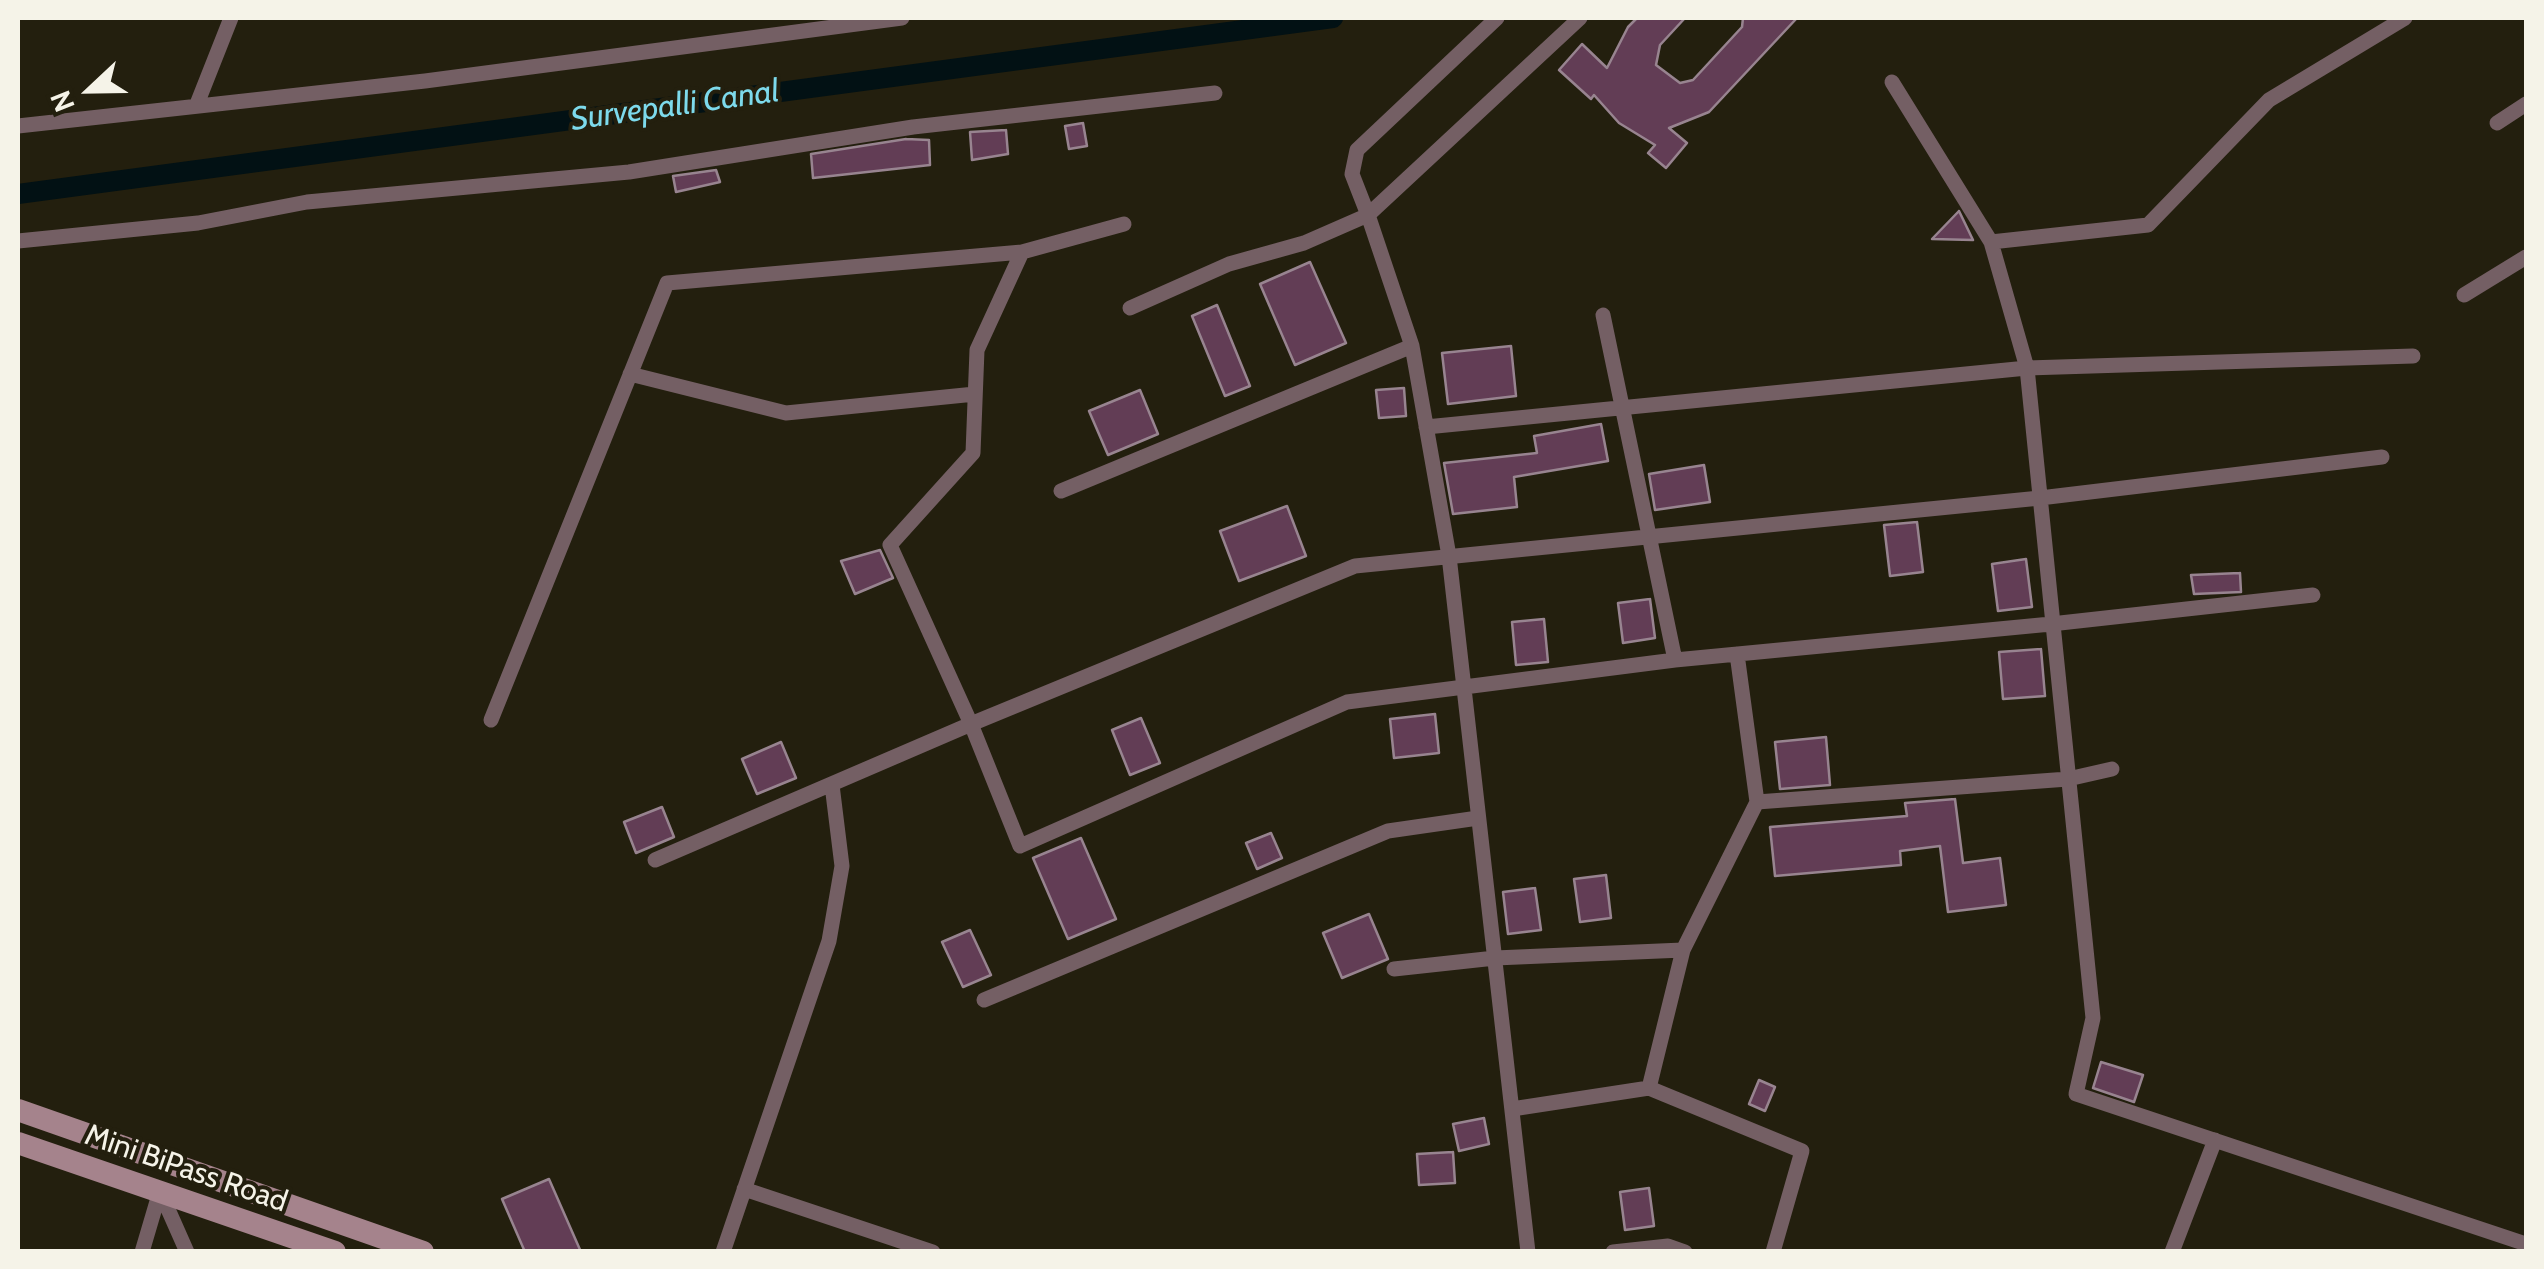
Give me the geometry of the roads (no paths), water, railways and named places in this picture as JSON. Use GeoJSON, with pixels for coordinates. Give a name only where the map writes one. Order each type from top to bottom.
{"type":"FeatureCollection","features":[{"type":"Feature","properties":{"kind":"main road"},"geometry":{"type":"LineString","coordinates":[[18,1110],[423,1252]]}},
{"type":"Feature","properties":{"kind":"main road","name":"Mini BiPass Road"},"geometry":{"type":"LineString","coordinates":[[18,1143],[335,1252]]}},
{"type":"Feature","properties":{"kind":"street"},"geometry":{"type":"LineString","coordinates":[[197,104],[232,18]]}},
{"type":"Feature","properties":{"kind":"street"},"geometry":{"type":"LineString","coordinates":[[18,126],[444,79],[902,18]]}},
{"type":"Feature","properties":{"kind":"street"},"geometry":{"type":"LineString","coordinates":[[1496,18],[1356,150],[1352,174],[1412,346],[1449,556],[1528,1252]]}},
{"type":"Feature","properties":{"kind":"street"},"geometry":{"type":"LineString","coordinates":[[1130,308],[1228,264],[1304,243],[1368,215],[1580,18]]}},
{"type":"Feature","properties":{"kind":"street"},"geometry":{"type":"LineString","coordinates":[[1991,242],[2148,225],[2270,100],[2405,18]]}},
{"type":"Feature","properties":{"kind":"street"},"geometry":{"type":"LineString","coordinates":[[1892,82],[1991,242],[2027,368],[2093,1018],[2076,1094],[2526,1244]]}},
{"type":"Feature","properties":{"kind":"street"},"geometry":{"type":"LineString","coordinates":[[18,241],[198,223],[307,202],[629,172],[913,127],[1215,92]]}},
{"type":"Feature","properties":{"kind":"street"},"geometry":{"type":"LineString","coordinates":[[2496,123],[2526,104]]}},
{"type":"Feature","properties":{"kind":"street"},"geometry":{"type":"LineString","coordinates":[[491,720],[666,283],[1022,252],[1124,224]]}},
{"type":"Feature","properties":{"kind":"street"},"geometry":{"type":"LineString","coordinates":[[1022,252],[976,350],[973,454],[890,545],[971,724],[1020,846],[1347,702],[1464,690],[1674,660],[2313,595]]}},
{"type":"Feature","properties":{"kind":"street"},"geometry":{"type":"LineString","coordinates":[[2464,295],[2526,257]]}},
{"type":"Feature","properties":{"kind":"street"},"geometry":{"type":"LineString","coordinates":[[1602,315],[1674,660]]}},
{"type":"Feature","properties":{"kind":"street"},"geometry":{"type":"LineString","coordinates":[[1061,491],[1412,346]]}},
{"type":"Feature","properties":{"kind":"street"},"geometry":{"type":"LineString","coordinates":[[1426,426],[2027,368],[2413,356]]}},
{"type":"Feature","properties":{"kind":"street"},"geometry":{"type":"LineString","coordinates":[[630,374],[786,412],[975,394]]}},
{"type":"Feature","properties":{"kind":"street"},"geometry":{"type":"LineString","coordinates":[[655,860],[971,724],[1355,566],[2040,498],[2382,458]]}},
{"type":"Feature","properties":{"kind":"street"},"geometry":{"type":"LineString","coordinates":[[1649,1088],[1683,950],[1757,802],[1737,654]]}},
{"type":"Feature","properties":{"kind":"street"},"geometry":{"type":"LineString","coordinates":[[1757,802],[2068,778],[2112,769]]}},
{"type":"Feature","properties":{"kind":"street"},"geometry":{"type":"LineString","coordinates":[[723,1252],[830,941],[842,866],[832,785]]}},
{"type":"Feature","properties":{"kind":"street"},"geometry":{"type":"LineString","coordinates":[[984,1000],[1388,831],[1478,818]]}},
{"type":"Feature","properties":{"kind":"street"},"geometry":{"type":"LineString","coordinates":[[1394,969],[1495,958],[1683,950]]}},
{"type":"Feature","properties":{"kind":"street"},"geometry":{"type":"LineString","coordinates":[[1512,1109],[1649,1088],[1802,1151],[1773,1252]]}},
{"type":"Feature","properties":{"kind":"street"},"geometry":{"type":"LineString","coordinates":[[2172,1252],[2215,1140]]}},
{"type":"Feature","properties":{"kind":"street"},"geometry":{"type":"LineString","coordinates":[[142,1252],[170,1163]]}},
{"type":"Feature","properties":{"kind":"street"},"geometry":{"type":"LineString","coordinates":[[744,1190],[933,1252]]}},
{"type":"Feature","properties":{"kind":"street"},"geometry":{"type":"LineString","coordinates":[[160,1191],[187,1252]]}},
{"type":"Feature","properties":{"kind":"street"},"geometry":{"type":"LineString","coordinates":[[1613,1252],[1668,1246],[1685,1252]]}},
{"type":"Feature","properties":{"kind":"waterway","name":"Survepalli Canal"},"geometry":{"type":"LineString","coordinates":[[18,194],[1333,18]]}}]}
